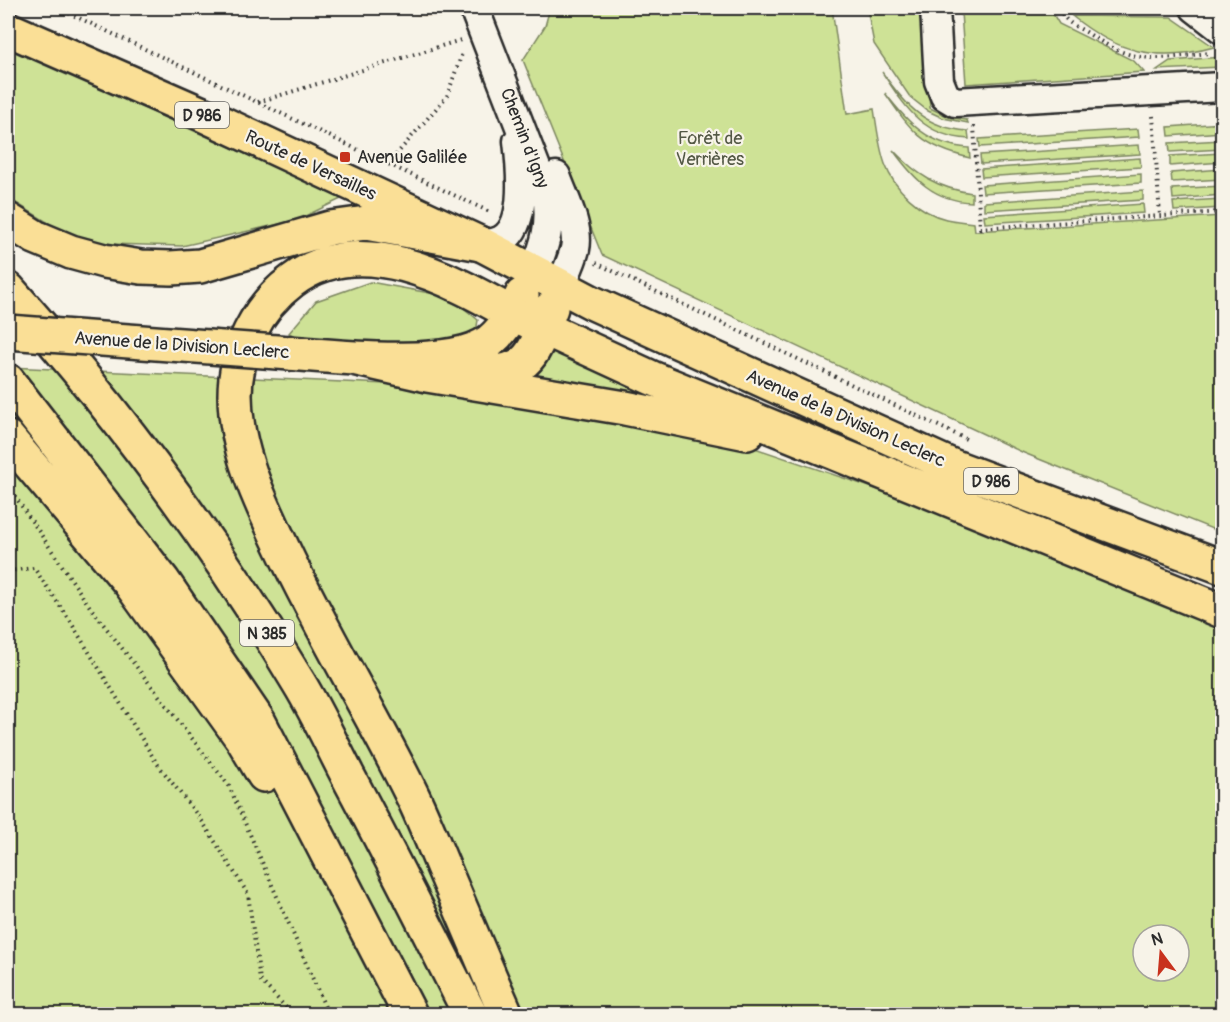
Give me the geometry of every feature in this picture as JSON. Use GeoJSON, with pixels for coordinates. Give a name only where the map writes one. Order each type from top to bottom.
{"type":"FeatureCollection","features":[{"type":"Feature","properties":{"kind":"main road","name":"Route de Versailles"},"geometry":{"type":"LineString","coordinates":[[8,29],[200,113],[481,244]]}},
{"type":"Feature","properties":{"kind":"main road"},"geometry":{"type":"LineString","coordinates":[[8,220],[36,237],[71,252],[104,261],[141,267],[200,266],[330,228],[366,223],[481,244]]}},
{"type":"Feature","properties":{"kind":"main road","name":"Avenue de la Division Leclerc"},"geometry":{"type":"LineString","coordinates":[[481,244],[593,303],[952,466],[1222,567]]}},
{"type":"Feature","properties":{"kind":"main road","name":"Avenue de la Division Leclerc"},"geometry":{"type":"LineString","coordinates":[[506,1014],[413,797],[304,593],[251,476],[243,445],[235,394],[242,354],[252,326],[263,309],[295,278],[329,264],[348,260],[374,259],[422,270],[474,292],[513,314],[652,378],[1222,611]]}},
{"type":"Feature","properties":{"kind":"main road"},"geometry":{"type":"LineString","coordinates":[[357,359],[443,357],[462,353],[490,341],[547,278]]}},
{"type":"Feature","properties":{"kind":"main road"},"geometry":{"type":"LineString","coordinates":[[427,375],[494,374],[520,366],[529,357],[543,328],[547,278]]}},
{"type":"Feature","properties":{"kind":"main road","name":"N 385"},"geometry":{"type":"LineString","coordinates":[[8,290],[96,392],[204,536],[300,684],[470,1014]]}},
{"type":"Feature","properties":{"kind":"main road","name":"Avenue de la Division Leclerc"},"geometry":{"type":"LineString","coordinates":[[8,332],[290,352],[357,359]]}},
{"type":"Feature","properties":{"kind":"main road"},"geometry":{"type":"LineString","coordinates":[[357,359],[427,375],[730,428],[857,462]]}},
{"type":"Feature","properties":{"kind":"main road"},"geometry":{"type":"LineString","coordinates":[[8,381],[163,581],[252,712],[330,856],[410,1014]]}},
{"type":"Feature","properties":{"kind":"main road"},"geometry":{"type":"LineString","coordinates":[[8,438],[130,583],[243,740],[299,832],[330,856]]}},
{"type":"Feature","properties":{"kind":"street","name":"Chemin d'Igny"},"geometry":{"type":"LineString","coordinates":[[474,8],[542,178],[548,202],[547,278]]}},
{"type":"Feature","properties":{"kind":"street"},"geometry":{"type":"LineString","coordinates":[[935,8],[939,81],[945,96],[964,112],[1222,87]]}},
{"type":"Feature","properties":{"kind":"street"},"geometry":{"type":"LineString","coordinates":[[1195,8],[1220,41]]}},
{"type":"Feature","properties":{"kind":"street"},"geometry":{"type":"LineString","coordinates":[[490,49],[533,123],[573,222],[576,248],[547,278]]}},
{"type":"Feature","properties":{"kind":"street"},"geometry":{"type":"LineString","coordinates":[[481,244],[500,241],[507,236],[518,216],[521,175],[518,144],[506,89]]}},
{"type":"Feature","properties":{"kind":"path"},"geometry":{"type":"LineString","coordinates":[[58,8],[490,213]]}},
{"type":"Feature","properties":{"kind":"path"},"geometry":{"type":"LineString","coordinates":[[1060,8],[1064,18],[1107,46],[1137,57],[1152,58],[1220,41]]}},
{"type":"Feature","properties":{"kind":"path"},"geometry":{"type":"LineString","coordinates":[[258,102],[467,39],[447,96],[388,164]]}},
{"type":"Feature","properties":{"kind":"path"},"geometry":{"type":"LineString","coordinates":[[1152,108],[1160,216]]}},
{"type":"Feature","properties":{"kind":"path"},"geometry":{"type":"LineString","coordinates":[[964,112],[980,228],[1222,212]]}},
{"type":"Feature","properties":{"kind":"path"},"geometry":{"type":"LineString","coordinates":[[595,262],[976,444]]}},
{"type":"Feature","properties":{"kind":"path"},"geometry":{"type":"LineString","coordinates":[[8,486],[90,607],[229,786],[328,1014]]}},
{"type":"Feature","properties":{"kind":"path"},"geometry":{"type":"LineString","coordinates":[[8,571],[34,568],[70,621],[156,762],[202,821],[248,894],[260,980],[292,1014]]}},
{"type":"Feature","properties":{"kind":"shaded area"},"geometry":{"type":"Polygon","coordinates":[[[396,8],[443,8],[448,18],[417,16],[396,8]]]}},
{"type":"Feature","properties":{"kind":"green space","name":"Forêt de Verrières"},"geometry":{"type":"Polygon","coordinates":[[[550,8],[832,8],[847,114],[874,109],[885,164],[901,191],[918,206],[936,216],[974,223],[975,231],[1222,216],[1222,533],[1024,453],[602,255],[523,60],[545,26],[550,8]]]}},
{"type":"Feature","properties":{"kind":"green space"},"geometry":{"type":"Polygon","coordinates":[[[867,8],[923,8],[930,108],[949,117],[967,120],[968,123],[943,118],[928,111],[910,97],[874,44],[867,8]]]}},
{"type":"Feature","properties":{"kind":"green space"},"geometry":{"type":"Polygon","coordinates":[[[961,12],[1053,14],[1059,24],[1134,61],[1144,72],[966,84],[961,12]]]}},
{"type":"Feature","properties":{"kind":"green space"},"geometry":{"type":"Polygon","coordinates":[[[1072,16],[1171,17],[1214,47],[1174,54],[1138,51],[1105,38],[1072,16]]]}},
{"type":"Feature","properties":{"kind":"green space"},"geometry":{"type":"Polygon","coordinates":[[[8,47],[343,198],[297,220],[182,246],[108,244],[63,232],[8,198],[8,47]]]}},
{"type":"Feature","properties":{"kind":"green space"},"geometry":{"type":"Polygon","coordinates":[[[1222,57],[1222,67],[1157,70],[1170,61],[1222,57]]]}},
{"type":"Feature","properties":{"kind":"green space"},"geometry":{"type":"Polygon","coordinates":[[[882,72],[908,105],[918,113],[940,125],[968,131],[969,139],[953,137],[927,126],[908,108],[882,72]]]}},
{"type":"Feature","properties":{"kind":"green space"},"geometry":{"type":"Polygon","coordinates":[[[885,93],[920,131],[942,142],[969,148],[970,158],[940,149],[919,136],[885,93]]]}},
{"type":"Feature","properties":{"kind":"green space"},"geometry":{"type":"Polygon","coordinates":[[[1222,123],[1222,132],[1169,136],[1168,127],[1222,123]]]}},
{"type":"Feature","properties":{"kind":"green space"},"geometry":{"type":"Polygon","coordinates":[[[1138,129],[1139,137],[980,147],[979,139],[1138,129]]]}},
{"type":"Feature","properties":{"kind":"green space"},"geometry":{"type":"Polygon","coordinates":[[[1222,140],[1222,149],[1170,152],[1169,143],[1222,140]]]}},
{"type":"Feature","properties":{"kind":"green space"},"geometry":{"type":"Polygon","coordinates":[[[1139,145],[1140,154],[981,164],[980,155],[1139,145]]]}},
{"type":"Feature","properties":{"kind":"green space"},"geometry":{"type":"Polygon","coordinates":[[[893,150],[928,179],[948,188],[972,193],[972,202],[947,198],[936,193],[917,179],[893,150]]]}},
{"type":"Feature","properties":{"kind":"green space"},"geometry":{"type":"Polygon","coordinates":[[[1222,153],[1222,162],[1170,166],[1170,156],[1222,153]]]}},
{"type":"Feature","properties":{"kind":"green space"},"geometry":{"type":"Polygon","coordinates":[[[1140,158],[1141,167],[982,177],[981,169],[1140,158]]]}},
{"type":"Feature","properties":{"kind":"green space"},"geometry":{"type":"Polygon","coordinates":[[[1222,169],[1222,179],[1172,182],[1171,173],[1222,169]]]}},
{"type":"Feature","properties":{"kind":"green space"},"geometry":{"type":"Polygon","coordinates":[[[1141,174],[1141,183],[983,193],[982,185],[1141,174]]]}},
{"type":"Feature","properties":{"kind":"green space"},"geometry":{"type":"Polygon","coordinates":[[[1222,186],[1222,195],[1173,199],[1172,189],[1222,186]]]}},
{"type":"Feature","properties":{"kind":"green space"},"geometry":{"type":"Polygon","coordinates":[[[1143,191],[1143,200],[984,210],[984,202],[1143,191]]]}},
{"type":"Feature","properties":{"kind":"green space"},"geometry":{"type":"Polygon","coordinates":[[[1222,199],[1222,208],[1174,211],[1173,202],[1222,199]]]}},
{"type":"Feature","properties":{"kind":"green space"},"geometry":{"type":"Polygon","coordinates":[[[1143,204],[1144,213],[985,223],[984,215],[1143,204]]]}},
{"type":"Feature","properties":{"kind":"green space"},"geometry":{"type":"Polygon","coordinates":[[[370,282],[435,294],[460,305],[478,320],[476,332],[439,345],[303,340],[289,333],[316,301],[370,282]]]}},
{"type":"Feature","properties":{"kind":"green space"},"geometry":{"type":"Polygon","coordinates":[[[554,344],[746,422],[533,384],[530,372],[554,344]]]}},
{"type":"Feature","properties":{"kind":"green space"},"geometry":{"type":"Polygon","coordinates":[[[8,367],[477,388],[743,444],[973,522],[1222,629],[1222,1014],[8,1014],[8,367]]]}},
{"type":"Feature","properties":{"kind":"place","name":"Avenue Galilée"},"geometry":{"type":"Point","coordinates":[345,157]}}]}
